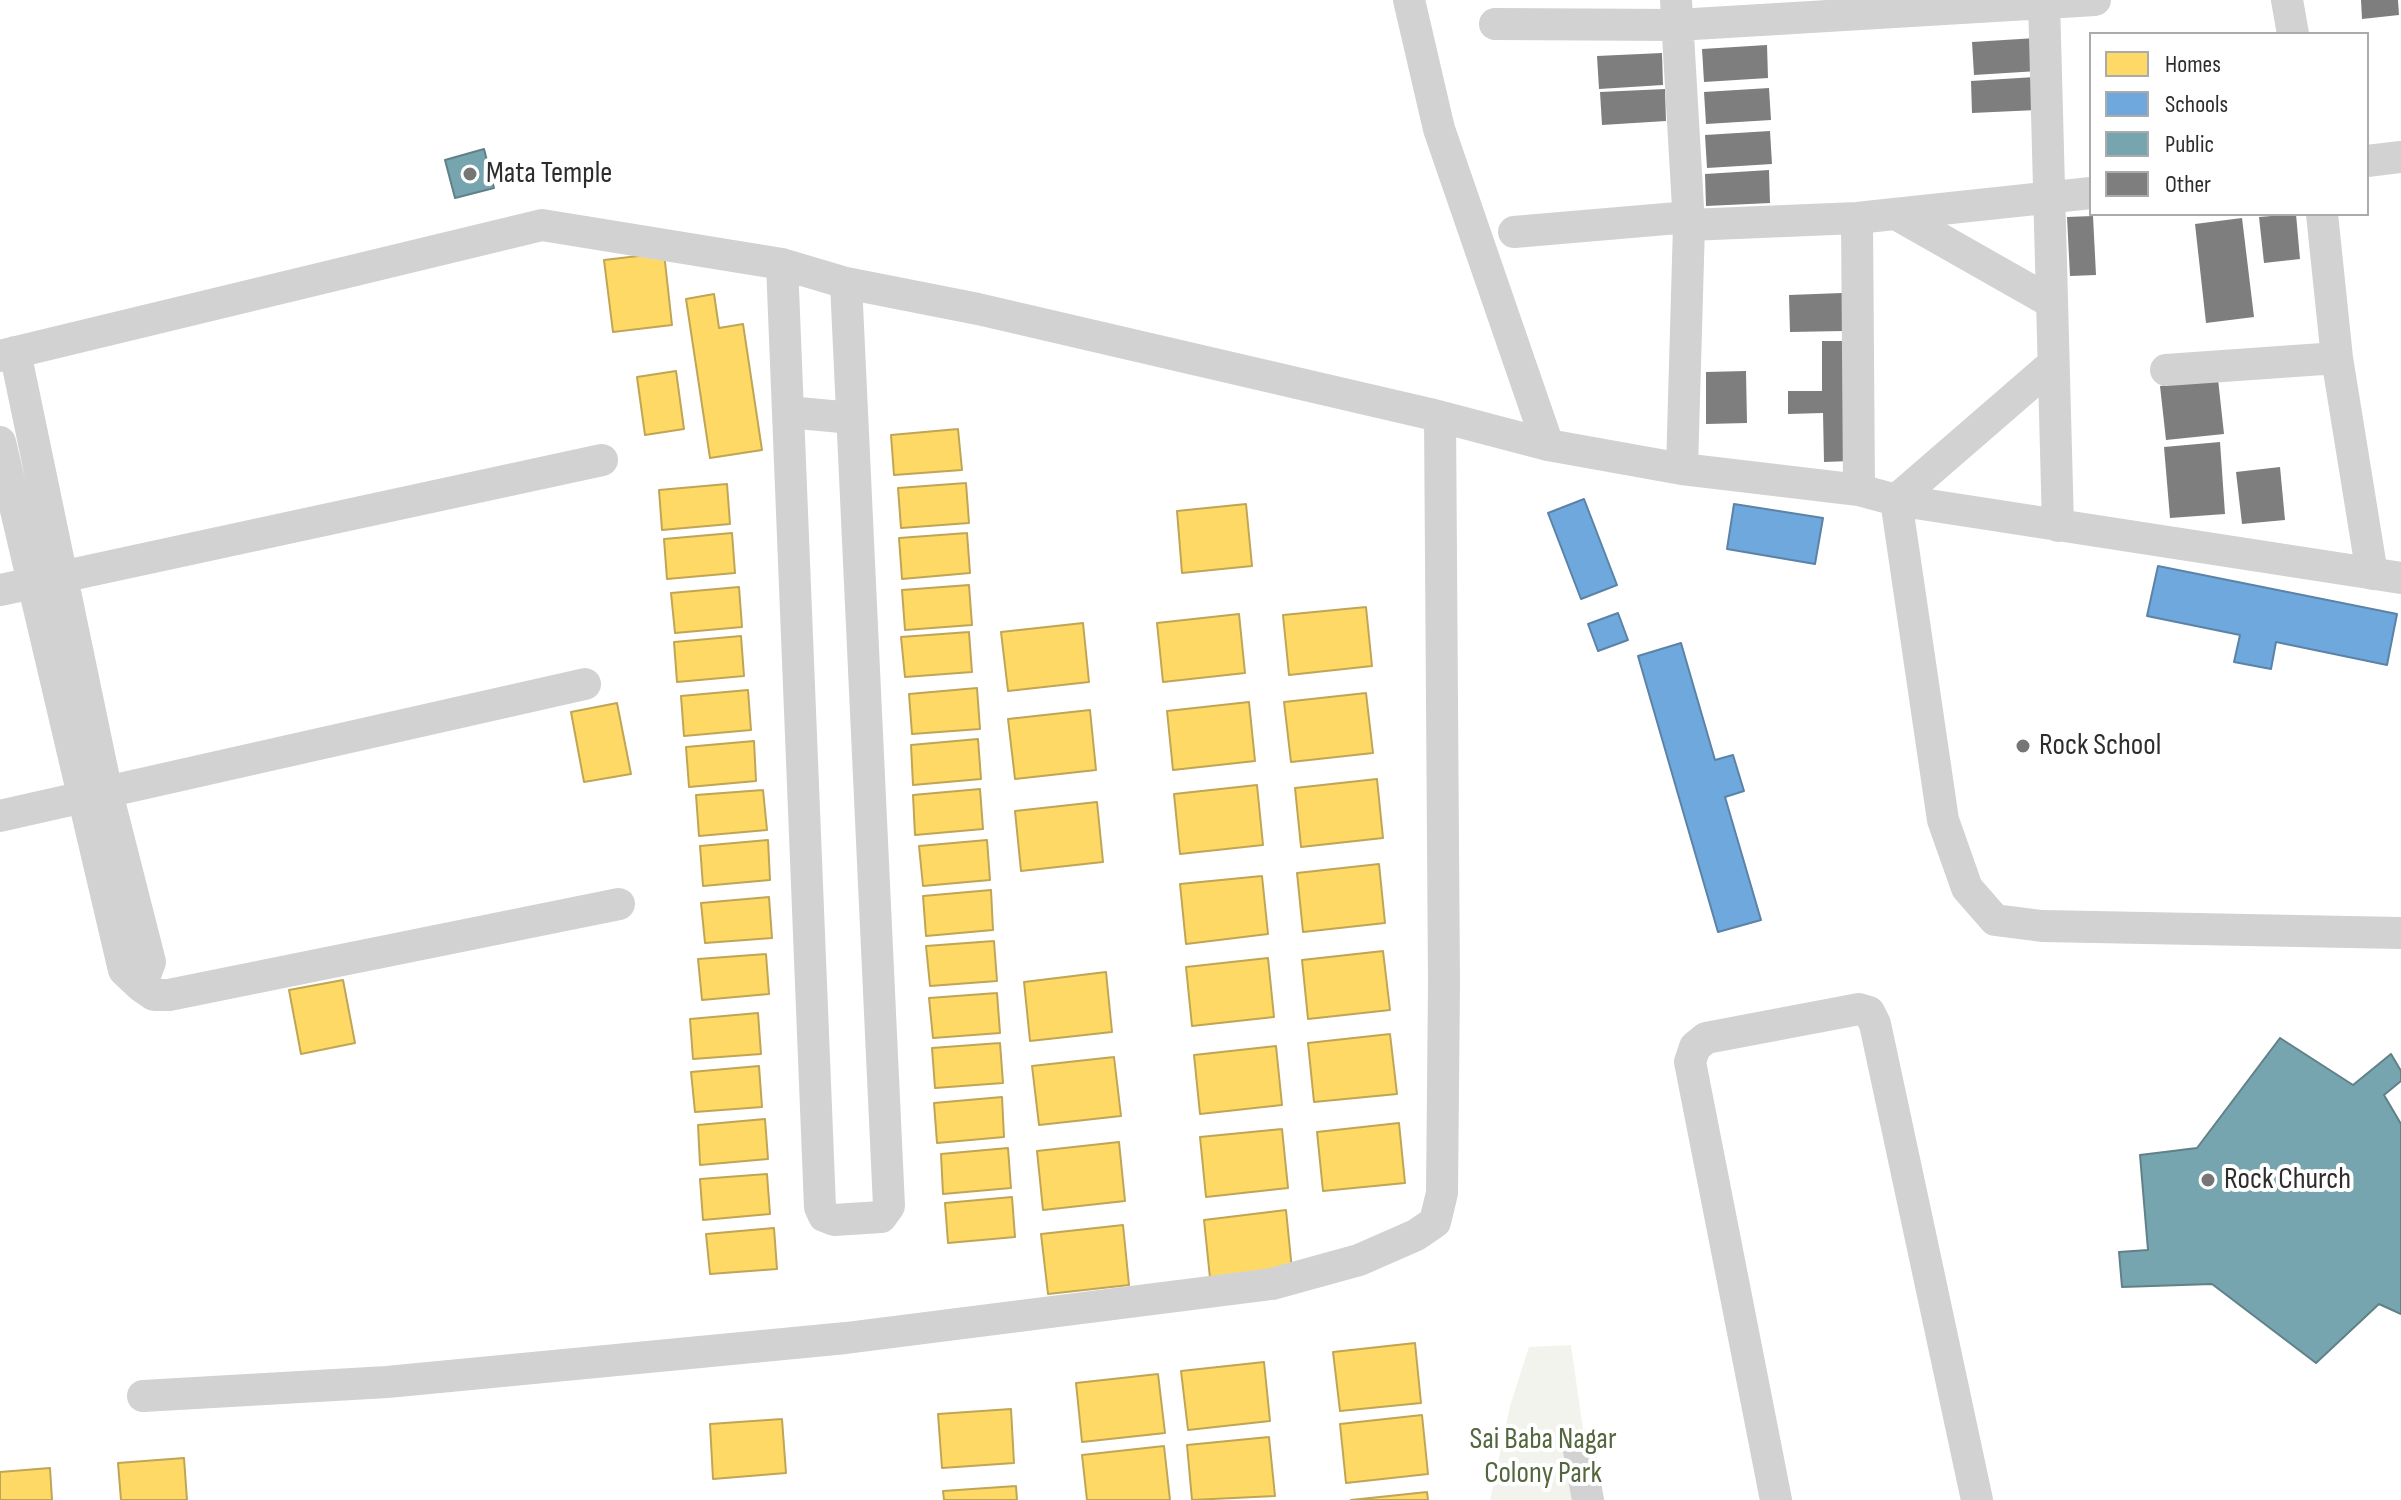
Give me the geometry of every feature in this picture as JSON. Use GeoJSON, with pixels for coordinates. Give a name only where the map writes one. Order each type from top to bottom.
{"type":"FeatureCollection","features":[{"type":"Feature","properties":{"kind":"street"},"geometry":{"type":"LineString","coordinates":[[1409,0],[1439,129],[1548,445]]}},
{"type":"Feature","properties":{"kind":"street"},"geometry":{"type":"LineString","coordinates":[[1495,24],[1677,13],[2095,0]]}},
{"type":"Feature","properties":{"kind":"street"},"geometry":{"type":"LineString","coordinates":[[2287,0],[2293,32]]}},
{"type":"Feature","properties":{"kind":"street"},"geometry":{"type":"LineString","coordinates":[[2044,2],[2058,526]]}},
{"type":"Feature","properties":{"kind":"street"},"geometry":{"type":"LineString","coordinates":[[1677,13],[1689,221],[1682,469]]}},
{"type":"Feature","properties":{"kind":"street"},"geometry":{"type":"LineString","coordinates":[[2369,161],[2401,157]]}},
{"type":"Feature","properties":{"kind":"street"},"geometry":{"type":"LineString","coordinates":[[1514,232],[1689,221],[1857,218],[2089,193]]}},
{"type":"Feature","properties":{"kind":"street"},"geometry":{"type":"LineString","coordinates":[[1896,214],[2051,302]]}},
{"type":"Feature","properties":{"kind":"street"},"geometry":{"type":"LineString","coordinates":[[619,904],[169,995],[154,995],[141,986],[150,962],[96,796],[48,579],[7,354],[542,225],[782,264],[846,283],[978,309],[1548,445],[1682,469],[1859,490],[1896,500],[2387,576],[2337,358],[2322,216]]}},
{"type":"Feature","properties":{"kind":"street"},"geometry":{"type":"LineString","coordinates":[[1857,218],[1859,490]]}},
{"type":"Feature","properties":{"kind":"street"},"geometry":{"type":"LineString","coordinates":[[782,264],[820,1207],[824,1216],[834,1220],[881,1217],[889,1206],[846,283]]}},
{"type":"Feature","properties":{"kind":"street"},"geometry":{"type":"LineString","coordinates":[[2166,370],[2337,358]]}},
{"type":"Feature","properties":{"kind":"street"},"geometry":{"type":"LineString","coordinates":[[1896,500],[2053,364]]}},
{"type":"Feature","properties":{"kind":"street"},"geometry":{"type":"LineString","coordinates":[[788,412],[852,418]]}},
{"type":"Feature","properties":{"kind":"street"},"geometry":{"type":"LineString","coordinates":[[143,1396],[387,1382],[846,1338],[1272,1284],[1359,1260],[1416,1235],[1435,1222],[1442,1193],[1444,984],[1440,417]]}},
{"type":"Feature","properties":{"kind":"street"},"geometry":{"type":"LineString","coordinates":[[0,442],[48,579]]}},
{"type":"Feature","properties":{"kind":"street"},"geometry":{"type":"LineString","coordinates":[[0,590],[602,460]]}},
{"type":"Feature","properties":{"kind":"street"},"geometry":{"type":"LineString","coordinates":[[1896,500],[1943,820],[1967,888],[1995,920],[2042,926],[2401,933]]}},
{"type":"Feature","properties":{"kind":"street"},"geometry":{"type":"LineString","coordinates":[[0,816],[585,684]]}},
{"type":"Feature","properties":{"kind":"street"},"geometry":{"type":"LineString","coordinates":[[1776,1500],[1690,1062],[1695,1047],[1706,1038],[1859,1009],[1869,1012],[1875,1024],[1977,1500]]}},
{"type":"Feature","properties":{"kind":"street"},"geometry":{"type":"LineString","coordinates":[[1578,1445],[1588,1500]]}},
{"type":"Feature","properties":{"kind":"green space","name":"Sai Baba Nagar Colony Park"},"geometry":{"type":"Polygon","coordinates":[[[1571,1345],[1593,1500],[1490,1500],[1510,1406],[1529,1347],[1571,1345]]]}},
{"type":"Feature","properties":{"kind":"building: Homes"},"geometry":{"type":"Polygon","coordinates":[[[664,253],[672,325],[613,332],[604,260],[664,253]]]}},
{"type":"Feature","properties":{"kind":"building: Homes"},"geometry":{"type":"Polygon","coordinates":[[[714,294],[719,328],[743,324],[762,450],[710,458],[686,299],[714,294]]]}},
{"type":"Feature","properties":{"kind":"building: Homes"},"geometry":{"type":"Polygon","coordinates":[[[676,371],[684,429],[645,435],[637,377],[676,371]]]}},
{"type":"Feature","properties":{"kind":"building: Homes"},"geometry":{"type":"Polygon","coordinates":[[[958,429],[962,470],[894,475],[891,435],[958,429]]]}},
{"type":"Feature","properties":{"kind":"building: Homes"},"geometry":{"type":"Polygon","coordinates":[[[966,483],[969,523],[901,528],[898,488],[966,483]]]}},
{"type":"Feature","properties":{"kind":"building: Homes"},"geometry":{"type":"Polygon","coordinates":[[[727,484],[730,524],[662,530],[659,490],[727,484]]]}},
{"type":"Feature","properties":{"kind":"building: Homes"},"geometry":{"type":"Polygon","coordinates":[[[1246,504],[1252,566],[1182,573],[1177,511],[1246,504]]]}},
{"type":"Feature","properties":{"kind":"building: Homes"},"geometry":{"type":"Polygon","coordinates":[[[732,533],[735,573],[667,579],[664,539],[732,533]]]}},
{"type":"Feature","properties":{"kind":"building: Homes"},"geometry":{"type":"Polygon","coordinates":[[[967,533],[970,573],[902,579],[899,538],[967,533]]]}},
{"type":"Feature","properties":{"kind":"building: Homes"},"geometry":{"type":"Polygon","coordinates":[[[969,585],[972,625],[905,630],[902,590],[969,585]]]}},
{"type":"Feature","properties":{"kind":"building: Homes"},"geometry":{"type":"Polygon","coordinates":[[[739,587],[742,627],[675,633],[671,593],[739,587]]]}},
{"type":"Feature","properties":{"kind":"building: Homes"},"geometry":{"type":"Polygon","coordinates":[[[1366,607],[1372,666],[1289,675],[1283,615],[1366,607]]]}},
{"type":"Feature","properties":{"kind":"building: Homes"},"geometry":{"type":"Polygon","coordinates":[[[1239,614],[1245,673],[1163,682],[1157,623],[1239,614]]]}},
{"type":"Feature","properties":{"kind":"building: Homes"},"geometry":{"type":"Polygon","coordinates":[[[1083,623],[1089,682],[1008,691],[1001,632],[1083,623]]]}},
{"type":"Feature","properties":{"kind":"building: Homes"},"geometry":{"type":"Polygon","coordinates":[[[969,632],[972,672],[905,677],[901,637],[969,632]]]}},
{"type":"Feature","properties":{"kind":"building: Homes"},"geometry":{"type":"Polygon","coordinates":[[[741,636],[744,676],[677,682],[674,642],[741,636]]]}},
{"type":"Feature","properties":{"kind":"building: Homes"},"geometry":{"type":"Polygon","coordinates":[[[977,688],[980,729],[912,734],[909,694],[977,688]]]}},
{"type":"Feature","properties":{"kind":"building: Homes"},"geometry":{"type":"Polygon","coordinates":[[[748,690],[751,730],[684,736],[681,696],[748,690]]]}},
{"type":"Feature","properties":{"kind":"building: Homes"},"geometry":{"type":"Polygon","coordinates":[[[1366,693],[1373,753],[1291,762],[1284,702],[1366,693]]]}},
{"type":"Feature","properties":{"kind":"building: Homes"},"geometry":{"type":"Polygon","coordinates":[[[1249,702],[1255,761],[1173,770],[1167,711],[1249,702]]]}},
{"type":"Feature","properties":{"kind":"building: Homes"},"geometry":{"type":"Polygon","coordinates":[[[617,703],[631,774],[584,782],[571,712],[617,703]]]}},
{"type":"Feature","properties":{"kind":"building: Homes"},"geometry":{"type":"Polygon","coordinates":[[[1090,710],[1096,770],[1015,779],[1008,719],[1090,710]]]}},
{"type":"Feature","properties":{"kind":"building: Homes"},"geometry":{"type":"Polygon","coordinates":[[[978,739],[981,779],[913,785],[911,745],[978,739]]]}},
{"type":"Feature","properties":{"kind":"building: Homes"},"geometry":{"type":"Polygon","coordinates":[[[754,741],[756,781],[689,787],[686,747],[754,741]]]}},
{"type":"Feature","properties":{"kind":"building: Homes"},"geometry":{"type":"Polygon","coordinates":[[[1377,779],[1383,838],[1301,847],[1295,788],[1377,779]]]}},
{"type":"Feature","properties":{"kind":"building: Homes"},"geometry":{"type":"Polygon","coordinates":[[[1257,785],[1263,845],[1180,854],[1174,794],[1257,785]]]}},
{"type":"Feature","properties":{"kind":"building: Homes"},"geometry":{"type":"Polygon","coordinates":[[[980,789],[983,829],[915,835],[913,795],[980,789]]]}},
{"type":"Feature","properties":{"kind":"building: Homes"},"geometry":{"type":"Polygon","coordinates":[[[763,790],[767,830],[699,836],[696,795],[763,790]]]}},
{"type":"Feature","properties":{"kind":"building: Homes"},"geometry":{"type":"Polygon","coordinates":[[[1097,802],[1103,862],[1021,871],[1015,811],[1097,802]]]}},
{"type":"Feature","properties":{"kind":"building: Homes"},"geometry":{"type":"Polygon","coordinates":[[[768,840],[770,880],[703,886],[700,846],[768,840]]]}},
{"type":"Feature","properties":{"kind":"building: Homes"},"geometry":{"type":"Polygon","coordinates":[[[987,840],[990,880],[923,886],[919,846],[987,840]]]}},
{"type":"Feature","properties":{"kind":"building: Homes"},"geometry":{"type":"Polygon","coordinates":[[[1379,864],[1385,923],[1303,932],[1297,873],[1379,864]]]}},
{"type":"Feature","properties":{"kind":"building: Homes"},"geometry":{"type":"Polygon","coordinates":[[[1262,876],[1268,934],[1186,944],[1180,884],[1262,876]]]}},
{"type":"Feature","properties":{"kind":"building: Homes"},"geometry":{"type":"Polygon","coordinates":[[[991,890],[993,930],[926,936],[923,896],[991,890]]]}},
{"type":"Feature","properties":{"kind":"building: Homes"},"geometry":{"type":"Polygon","coordinates":[[[769,897],[772,938],[705,943],[701,903],[769,897]]]}},
{"type":"Feature","properties":{"kind":"building: Homes"},"geometry":{"type":"Polygon","coordinates":[[[994,941],[997,981],[930,986],[926,946],[994,941]]]}},
{"type":"Feature","properties":{"kind":"building: Homes"},"geometry":{"type":"Polygon","coordinates":[[[1383,951],[1390,1010],[1308,1019],[1302,960],[1383,951]]]}},
{"type":"Feature","properties":{"kind":"building: Homes"},"geometry":{"type":"Polygon","coordinates":[[[766,954],[769,994],[702,1000],[698,959],[766,954]]]}},
{"type":"Feature","properties":{"kind":"building: Homes"},"geometry":{"type":"Polygon","coordinates":[[[1268,958],[1274,1017],[1192,1026],[1186,967],[1268,958]]]}},
{"type":"Feature","properties":{"kind":"building: Homes"},"geometry":{"type":"Polygon","coordinates":[[[1106,972],[1112,1032],[1030,1041],[1024,982],[1106,972]]]}},
{"type":"Feature","properties":{"kind":"building: Homes"},"geometry":{"type":"Polygon","coordinates":[[[343,980],[355,1043],[301,1054],[289,990],[343,980]]]}},
{"type":"Feature","properties":{"kind":"building: Homes"},"geometry":{"type":"Polygon","coordinates":[[[997,993],[1000,1033],[933,1038],[929,998],[997,993]]]}},
{"type":"Feature","properties":{"kind":"building: Homes"},"geometry":{"type":"Polygon","coordinates":[[[758,1013],[761,1054],[693,1059],[690,1019],[758,1013]]]}},
{"type":"Feature","properties":{"kind":"building: Homes"},"geometry":{"type":"Polygon","coordinates":[[[1390,1034],[1397,1094],[1314,1102],[1308,1043],[1390,1034]]]}},
{"type":"Feature","properties":{"kind":"building: Homes"},"geometry":{"type":"Polygon","coordinates":[[[1000,1043],[1003,1083],[935,1088],[932,1048],[1000,1043]]]}},
{"type":"Feature","properties":{"kind":"building: Homes"},"geometry":{"type":"Polygon","coordinates":[[[1276,1046],[1282,1105],[1200,1114],[1194,1055],[1276,1046]]]}},
{"type":"Feature","properties":{"kind":"building: Homes"},"geometry":{"type":"Polygon","coordinates":[[[1114,1057],[1121,1116],[1039,1125],[1032,1066],[1114,1057]]]}},
{"type":"Feature","properties":{"kind":"building: Homes"},"geometry":{"type":"Polygon","coordinates":[[[759,1066],[762,1107],[695,1112],[691,1072],[759,1066]]]}},
{"type":"Feature","properties":{"kind":"building: Homes"},"geometry":{"type":"Polygon","coordinates":[[[1002,1097],[1004,1137],[937,1143],[934,1103],[1002,1097]]]}},
{"type":"Feature","properties":{"kind":"building: Homes"},"geometry":{"type":"Polygon","coordinates":[[[765,1119],[768,1159],[700,1165],[698,1125],[765,1119]]]}},
{"type":"Feature","properties":{"kind":"building: Homes"},"geometry":{"type":"Polygon","coordinates":[[[1399,1123],[1405,1183],[1323,1191],[1317,1132],[1399,1123]]]}},
{"type":"Feature","properties":{"kind":"building: Homes"},"geometry":{"type":"Polygon","coordinates":[[[1282,1129],[1288,1188],[1206,1197],[1200,1137],[1282,1129]]]}},
{"type":"Feature","properties":{"kind":"building: Homes"},"geometry":{"type":"Polygon","coordinates":[[[1119,1142],[1125,1201],[1043,1210],[1037,1151],[1119,1142]]]}},
{"type":"Feature","properties":{"kind":"building: Homes"},"geometry":{"type":"Polygon","coordinates":[[[1008,1148],[1011,1188],[943,1194],[941,1154],[1008,1148]]]}},
{"type":"Feature","properties":{"kind":"building: Homes"},"geometry":{"type":"Polygon","coordinates":[[[767,1174],[770,1214],[703,1220],[700,1179],[767,1174]]]}},
{"type":"Feature","properties":{"kind":"building: Homes"},"geometry":{"type":"Polygon","coordinates":[[[1012,1197],[1015,1237],[948,1243],[945,1203],[1012,1197]]]}},
{"type":"Feature","properties":{"kind":"building: Homes"},"geometry":{"type":"Polygon","coordinates":[[[1286,1210],[1292,1270],[1210,1278],[1204,1220],[1286,1210]]]}},
{"type":"Feature","properties":{"kind":"building: Homes"},"geometry":{"type":"Polygon","coordinates":[[[1123,1225],[1129,1285],[1048,1294],[1041,1234],[1123,1225]]]}},
{"type":"Feature","properties":{"kind":"building: Homes"},"geometry":{"type":"Polygon","coordinates":[[[774,1228],[777,1269],[710,1274],[706,1234],[774,1228]]]}},
{"type":"Feature","properties":{"kind":"building: Homes"},"geometry":{"type":"Polygon","coordinates":[[[1415,1343],[1421,1403],[1340,1411],[1333,1352],[1415,1343]]]}},
{"type":"Feature","properties":{"kind":"building: Homes"},"geometry":{"type":"Polygon","coordinates":[[[1264,1362],[1270,1421],[1188,1430],[1181,1371],[1264,1362]]]}},
{"type":"Feature","properties":{"kind":"building: Homes"},"geometry":{"type":"Polygon","coordinates":[[[1158,1374],[1165,1433],[1082,1442],[1076,1383],[1158,1374]]]}},
{"type":"Feature","properties":{"kind":"building: Homes"},"geometry":{"type":"Polygon","coordinates":[[[1011,1409],[1014,1463],[942,1468],[938,1414],[1011,1409]]]}},
{"type":"Feature","properties":{"kind":"building: Homes"},"geometry":{"type":"Polygon","coordinates":[[[1422,1415],[1428,1474],[1346,1483],[1340,1424],[1422,1415]]]}},
{"type":"Feature","properties":{"kind":"building: Homes"},"geometry":{"type":"Polygon","coordinates":[[[782,1419],[786,1473],[713,1479],[710,1424],[782,1419]]]}},
{"type":"Feature","properties":{"kind":"building: Homes"},"geometry":{"type":"Polygon","coordinates":[[[1269,1437],[1275,1496],[1192,1500],[1187,1445],[1269,1437]]]}},
{"type":"Feature","properties":{"kind":"building: Homes"},"geometry":{"type":"Polygon","coordinates":[[[1164,1446],[1170,1500],[1087,1500],[1082,1455],[1164,1446]]]}},
{"type":"Feature","properties":{"kind":"building: Homes"},"geometry":{"type":"Polygon","coordinates":[[[184,1458],[187,1500],[121,1500],[118,1463],[184,1458]]]}},
{"type":"Feature","properties":{"kind":"building: Homes"},"geometry":{"type":"Polygon","coordinates":[[[50,1468],[52,1500],[0,1500],[0,1472],[50,1468]]]}},
{"type":"Feature","properties":{"kind":"building: Homes"},"geometry":{"type":"Polygon","coordinates":[[[1016,1486],[1017,1500],[944,1500],[943,1491],[1016,1486]]]}},
{"type":"Feature","properties":{"kind":"building: Homes"},"geometry":{"type":"Polygon","coordinates":[[[1427,1492],[1428,1500],[1351,1500],[1427,1492]]]}},
{"type":"Feature","properties":{"kind":"building: Schools"},"geometry":{"type":"Polygon","coordinates":[[[1584,499],[1617,585],[1581,599],[1548,513],[1584,499]]]}},
{"type":"Feature","properties":{"kind":"building: Schools"},"geometry":{"type":"Polygon","coordinates":[[[1734,504],[1823,518],[1815,564],[1727,549],[1734,504]]]}},
{"type":"Feature","properties":{"kind":"building: Schools"},"geometry":{"type":"Polygon","coordinates":[[[2158,566],[2397,614],[2387,665],[2276,642],[2271,669],[2234,662],[2240,635],[2147,616],[2158,566]]]}},
{"type":"Feature","properties":{"kind":"building: Schools"},"geometry":{"type":"Polygon","coordinates":[[[1618,613],[1628,640],[1598,651],[1588,624],[1618,613]]]}},
{"type":"Feature","properties":{"kind":"building: Schools"},"geometry":{"type":"Polygon","coordinates":[[[1681,643],[1715,760],[1733,755],[1744,791],[1725,797],[1761,920],[1718,932],[1638,656],[1681,643]]]}},
{"type":"Feature","properties":{"kind":"building: Public","name":"Mata Temple"},"geometry":{"type":"Polygon","coordinates":[[[484,149],[494,188],[455,198],[445,160],[484,149]]]}},
{"type":"Feature","properties":{"kind":"building: Public"},"geometry":{"type":"Polygon","coordinates":[[[2280,1038],[2353,1085],[2391,1054],[2401,1071],[2401,1081],[2384,1095],[2401,1124],[2401,1314],[2379,1304],[2316,1363],[2212,1284],[2122,1287],[2119,1252],[2148,1250],[2140,1155],[2197,1148],[2280,1038]]]}},
{"type":"Feature","properties":{"kind":"building: Other"},"geometry":{"type":"Polygon","coordinates":[[[2361,0],[2398,0],[2399,15],[2362,19],[2361,0]]]}},
{"type":"Feature","properties":{"kind":"building: Other"},"geometry":{"type":"Polygon","coordinates":[[[2036,38],[2038,71],[1974,75],[1972,42],[2036,38]]]}},
{"type":"Feature","properties":{"kind":"building: Other"},"geometry":{"type":"Polygon","coordinates":[[[1767,45],[1768,78],[1704,82],[1702,49],[1767,45]]]}},
{"type":"Feature","properties":{"kind":"building: Other"},"geometry":{"type":"Polygon","coordinates":[[[1662,53],[1663,85],[1599,89],[1597,56],[1662,53]]]}},
{"type":"Feature","properties":{"kind":"building: Other"},"geometry":{"type":"Polygon","coordinates":[[[2035,77],[2037,110],[1972,113],[1971,81],[2035,77]]]}},
{"type":"Feature","properties":{"kind":"building: Other"},"geometry":{"type":"Polygon","coordinates":[[[1769,88],[1771,120],[1706,124],[1704,92],[1769,88]]]}},
{"type":"Feature","properties":{"kind":"building: Other"},"geometry":{"type":"Polygon","coordinates":[[[1665,89],[1666,121],[1602,125],[1600,92],[1665,89]]]}},
{"type":"Feature","properties":{"kind":"building: Other"},"geometry":{"type":"Polygon","coordinates":[[[1770,131],[1772,164],[1707,168],[1705,135],[1770,131]]]}},
{"type":"Feature","properties":{"kind":"building: Other"},"geometry":{"type":"Polygon","coordinates":[[[1769,170],[1770,203],[1706,206],[1705,174],[1769,170]]]}},
{"type":"Feature","properties":{"kind":"building: Other"},"geometry":{"type":"Polygon","coordinates":[[[2093,216],[2096,275],[2070,276],[2067,217],[2093,216]]]}},
{"type":"Feature","properties":{"kind":"building: Other"},"geometry":{"type":"Polygon","coordinates":[[[2296,216],[2300,259],[2264,263],[2259,217],[2296,216]]]}},
{"type":"Feature","properties":{"kind":"building: Other"},"geometry":{"type":"Polygon","coordinates":[[[2242,218],[2254,317],[2206,323],[2195,224],[2242,218]]]}},
{"type":"Feature","properties":{"kind":"building: Other"},"geometry":{"type":"Polygon","coordinates":[[[1842,293],[1843,331],[1790,332],[1789,295],[1842,293]]]}},
{"type":"Feature","properties":{"kind":"building: Other"},"geometry":{"type":"Polygon","coordinates":[[[1822,341],[1848,341],[1850,461],[1824,462],[1823,413],[1788,414],[1788,391],[1822,391],[1822,341]]]}},
{"type":"Feature","properties":{"kind":"building: Other"},"geometry":{"type":"Polygon","coordinates":[[[1746,371],[1747,423],[1706,424],[1706,372],[1746,371]]]}},
{"type":"Feature","properties":{"kind":"building: Other"},"geometry":{"type":"Polygon","coordinates":[[[2218,379],[2224,434],[2166,440],[2160,386],[2218,379]]]}},
{"type":"Feature","properties":{"kind":"building: Other"},"geometry":{"type":"Polygon","coordinates":[[[2220,442],[2225,514],[2170,518],[2164,447],[2220,442]]]}},
{"type":"Feature","properties":{"kind":"building: Other"},"geometry":{"type":"Polygon","coordinates":[[[2280,467],[2285,520],[2242,524],[2236,472],[2280,467]]]}},
{"type":"Feature","properties":{"kind":"place","name":"Mata Temple"},"geometry":{"type":"Point","coordinates":[470,174]}},
{"type":"Feature","properties":{"kind":"place","name":"Rock School"},"geometry":{"type":"Point","coordinates":[2023,746]}},
{"type":"Feature","properties":{"kind":"place","name":"Rock Church"},"geometry":{"type":"Point","coordinates":[2208,1180]}}]}
